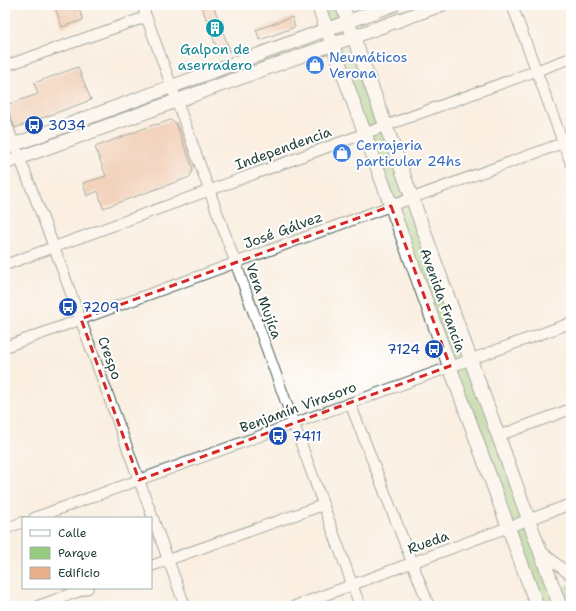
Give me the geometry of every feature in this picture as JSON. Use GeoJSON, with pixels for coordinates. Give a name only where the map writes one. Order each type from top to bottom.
{"type":"FeatureCollection","features":[{"type":"Feature","properties":{"kind":"main road","name":"Avenida Francia"},"geometry":{"type":"LineString","coordinates":[[318,5],[536,606]]}},
{"type":"Feature","properties":{"kind":"main road","name":"Avenida Francia"},"geometry":{"type":"LineString","coordinates":[[342,5],[560,606]]}},
{"type":"Feature","properties":{"kind":"main road"},"geometry":{"type":"LineString","coordinates":[[9,146],[393,5]]}},
{"type":"Feature","properties":{"kind":"main road"},"geometry":{"type":"LineString","coordinates":[[5,163],[441,5]]}},
{"type":"Feature","properties":{"kind":"street","name":"Vera Mujíca"},"geometry":{"type":"LineString","coordinates":[[142,5],[360,606]]}},
{"type":"Feature","properties":{"kind":"street"},"geometry":{"type":"LineString","coordinates":[[512,5],[567,142],[571,164]]}},
{"type":"Feature","properties":{"kind":"street"},"geometry":{"type":"LineString","coordinates":[[5,66],[146,17]]}},
{"type":"Feature","properties":{"kind":"street","name":"Independencia"},"geometry":{"type":"LineString","coordinates":[[5,265],[571,58]]}},
{"type":"Feature","properties":{"kind":"street","name":"Crespo"},"geometry":{"type":"LineString","coordinates":[[5,120],[9,146],[19,158],[54,247],[185,606]]}},
{"type":"Feature","properties":{"kind":"street","name":"José Gálvez"},"geometry":{"type":"LineString","coordinates":[[5,347],[567,142]]}},
{"type":"Feature","properties":{"kind":"street","name":"Benjamín Virasoro"},"geometry":{"type":"LineString","coordinates":[[37,517],[571,323]]}},
{"type":"Feature","properties":{"kind":"street"},"geometry":{"type":"LineString","coordinates":[[350,403],[429,606]]}},
{"type":"Feature","properties":{"kind":"street"},"geometry":{"type":"LineString","coordinates":[[498,436],[571,409]]}},
{"type":"Feature","properties":{"kind":"street","name":"Rueda"},"geometry":{"type":"LineString","coordinates":[[295,606],[571,504]]}},
{"type":"Feature","properties":{"kind":"street"},"geometry":{"type":"LineString","coordinates":[[152,566],[323,505]]}},
{"type":"Feature","properties":{"kind":"street"},"geometry":{"type":"LineString","coordinates":[[5,529],[22,522]]}},
{"type":"Feature","properties":{"kind":"street"},"geometry":{"type":"LineString","coordinates":[[539,549],[569,574]]}},
{"type":"Feature","properties":{"kind":"street"},"geometry":{"type":"LineString","coordinates":[[38,606],[85,589]]}},
{"type":"Feature","properties":{"kind":"highlighted area"},"geometry":{"type":"Polygon","coordinates":[[[391,206],[450,366],[139,480],[81,319],[391,206]]]}},
{"type":"Feature","properties":{"kind":"green space"},"geometry":{"type":"Polygon","coordinates":[[[318,5],[342,5],[560,606],[537,606],[318,5]]]}},
{"type":"Feature","properties":{"kind":"green space"},"geometry":{"type":"Polygon","coordinates":[[[571,585],[571,606],[567,606],[562,592],[565,587],[571,585]]]}},
{"type":"Feature","properties":{"kind":"building"},"geometry":{"type":"Polygon","coordinates":[[[54,5],[78,5],[83,20],[62,27],[54,5]]]}},
{"type":"Feature","properties":{"kind":"building","name":"Galpon de aserradero"},"geometry":{"type":"Polygon","coordinates":[[[201,5],[213,5],[230,51],[219,55],[201,5]]]}},
{"type":"Feature","properties":{"kind":"building"},"geometry":{"type":"Polygon","coordinates":[[[292,17],[295,27],[260,40],[256,30],[292,17]]]}},
{"type":"Feature","properties":{"kind":"building"},"geometry":{"type":"Polygon","coordinates":[[[78,67],[91,100],[15,128],[6,105],[38,94],[34,83],[78,67]]]}},
{"type":"Feature","properties":{"kind":"building"},"geometry":{"type":"Polygon","coordinates":[[[170,120],[176,123],[193,169],[190,177],[103,208],[98,191],[87,196],[83,183],[106,176],[95,147],[170,120]]]}},
{"type":"Feature","properties":{"kind":"place","name":"Galpon de aserradero"},"geometry":{"type":"Point","coordinates":[215,28]}},
{"type":"Feature","properties":{"kind":"place","name":"Neumáticos Verona"},"geometry":{"type":"Point","coordinates":[315,65]}},
{"type":"Feature","properties":{"kind":"place","name":"3034"},"geometry":{"type":"Point","coordinates":[34,125]}},
{"type":"Feature","properties":{"kind":"place","name":"Cerrajeria particular 24hs"},"geometry":{"type":"Point","coordinates":[342,153]}},
{"type":"Feature","properties":{"kind":"place","name":"7209"},"geometry":{"type":"Point","coordinates":[68,307]}},
{"type":"Feature","properties":{"kind":"place","name":"7124"},"geometry":{"type":"Point","coordinates":[434,349]}},
{"type":"Feature","properties":{"kind":"place","name":"7411"},"geometry":{"type":"Point","coordinates":[278,436]}}]}
